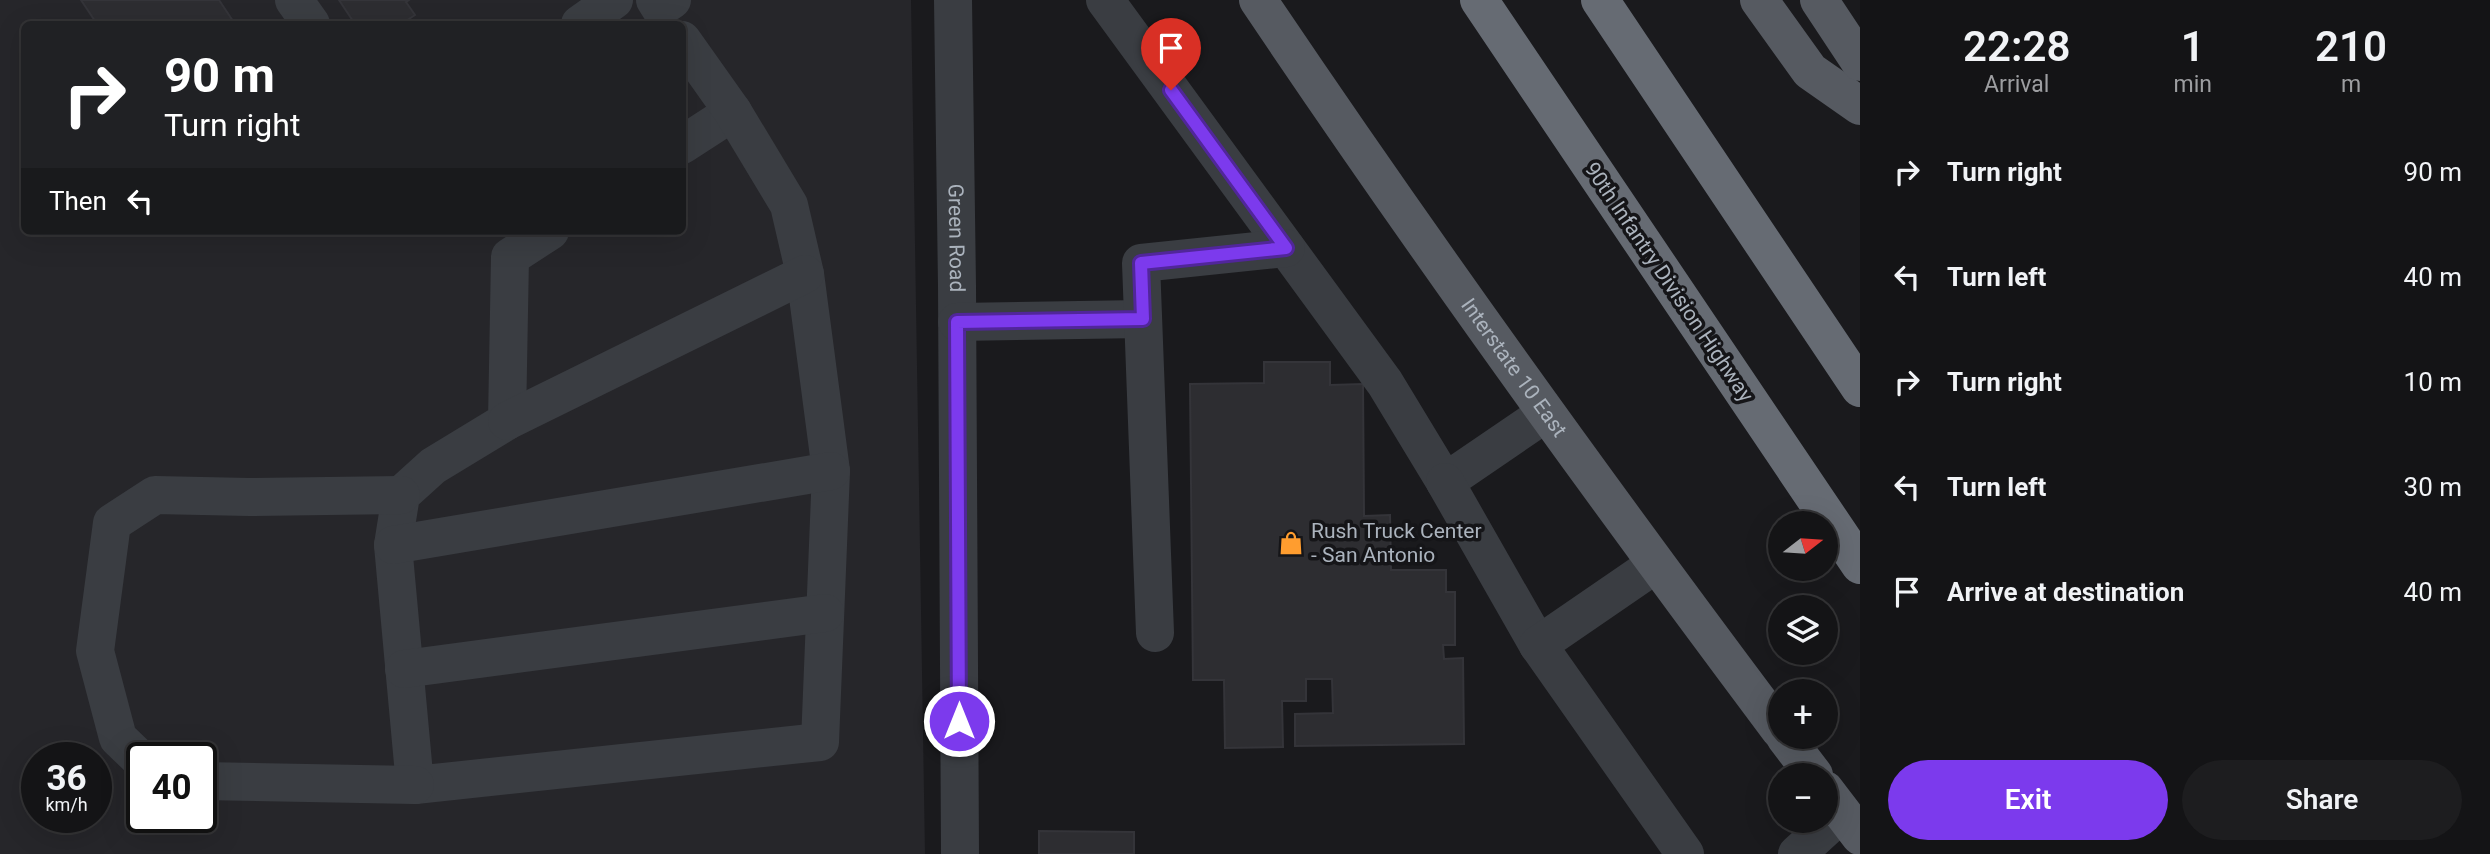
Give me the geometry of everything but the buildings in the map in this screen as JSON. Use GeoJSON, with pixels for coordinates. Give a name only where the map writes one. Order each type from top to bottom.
{"type":"FeatureCollection","features":[{"type":"Feature","properties":{"kind":"highway","name":"90th Infantry Division Highway"},"geometry":{"type":"LineString","coordinates":[[1479,0],[1860,565]]}},
{"type":"Feature","properties":{"kind":"highway"},"geometry":{"type":"LineString","coordinates":[[1600,0],[1860,388]]}},
{"type":"Feature","properties":{"kind":"main road","name":"Interstate 10 East"},"geometry":{"type":"LineString","coordinates":[[1258,0],[1373,169],[1546,413],[1768,714]]}},
{"type":"Feature","properties":{"kind":"main road"},"geometry":{"type":"LineString","coordinates":[[1288,0],[1373,169]]}},
{"type":"Feature","properties":{"kind":"main road"},"geometry":{"type":"LineString","coordinates":[[1759,0],[1810,72],[1860,106]]}},
{"type":"Feature","properties":{"kind":"main road"},"geometry":{"type":"LineString","coordinates":[[1819,0],[1860,62]]}},
{"type":"Feature","properties":{"kind":"main road"},"geometry":{"type":"LineString","coordinates":[[1794,749],[1805,763]]}},
{"type":"Feature","properties":{"kind":"street"},"geometry":{"type":"LineString","coordinates":[[294,0],[309,21]]}},
{"type":"Feature","properties":{"kind":"street"},"geometry":{"type":"LineString","coordinates":[[584,21],[614,0]]}},
{"type":"Feature","properties":{"kind":"street","name":"Green Road"},"geometry":{"type":"LineString","coordinates":[[953,0],[960,854]]}},
{"type":"Feature","properties":{"kind":"street"},"geometry":{"type":"LineString","coordinates":[[1105,0],[1385,383],[1538,645],[1685,854]]}},
{"type":"Feature","properties":{"kind":"street"},"geometry":{"type":"LineString","coordinates":[[217,781],[415,785],[820,742],[831,471],[805,274],[789,205],[733,112],[686,46]]}},
{"type":"Feature","properties":{"kind":"street"},"geometry":{"type":"LineString","coordinates":[[686,142],[733,112]]}},
{"type":"Feature","properties":{"kind":"street"},"geometry":{"type":"LineString","coordinates":[[508,421],[510,257],[544,235]]}},
{"type":"Feature","properties":{"kind":"street"},"geometry":{"type":"LineString","coordinates":[[1155,633],[1141,263],[1286,248]]}},
{"type":"Feature","properties":{"kind":"street"},"geometry":{"type":"LineString","coordinates":[[415,785],[393,545],[401,495],[433,467],[508,421],[805,274]]}},
{"type":"Feature","properties":{"kind":"street"},"geometry":{"type":"LineString","coordinates":[[957,322],[1143,319]]}},
{"type":"Feature","properties":{"kind":"street"},"geometry":{"type":"LineString","coordinates":[[1445,482],[1546,413]]}},
{"type":"Feature","properties":{"kind":"street"},"geometry":{"type":"LineString","coordinates":[[393,545],[831,471]]}},
{"type":"Feature","properties":{"kind":"street"},"geometry":{"type":"LineString","coordinates":[[126,746],[118,738],[96,651],[112,523],[155,495],[401,495]]}},
{"type":"Feature","properties":{"kind":"street"},"geometry":{"type":"LineString","coordinates":[[1538,645],[1656,564]]}},
{"type":"Feature","properties":{"kind":"street"},"geometry":{"type":"LineString","coordinates":[[404,669],[825,613]]}},
{"type":"Feature","properties":{"kind":"street"},"geometry":{"type":"LineString","coordinates":[[1797,854],[1843,813]]}},
{"type":"Feature","properties":{"kind":"shaded area"},"geometry":{"type":"Polygon","coordinates":[[[0,0],[911,0],[925,854],[0,854],[0,0]]]}},
{"type":"Feature","properties":{"kind":"place","name":"Rush Truck Center - San Antonio"},"geometry":{"type":"Point","coordinates":[1291,543]}},
{"type":"Feature","properties":{"kind":"route"},"geometry":{"type":"LineString","coordinates":[[959,721],[957,322],[1143,319],[1141,263],[1286,248],[1171,90]]}}]}
